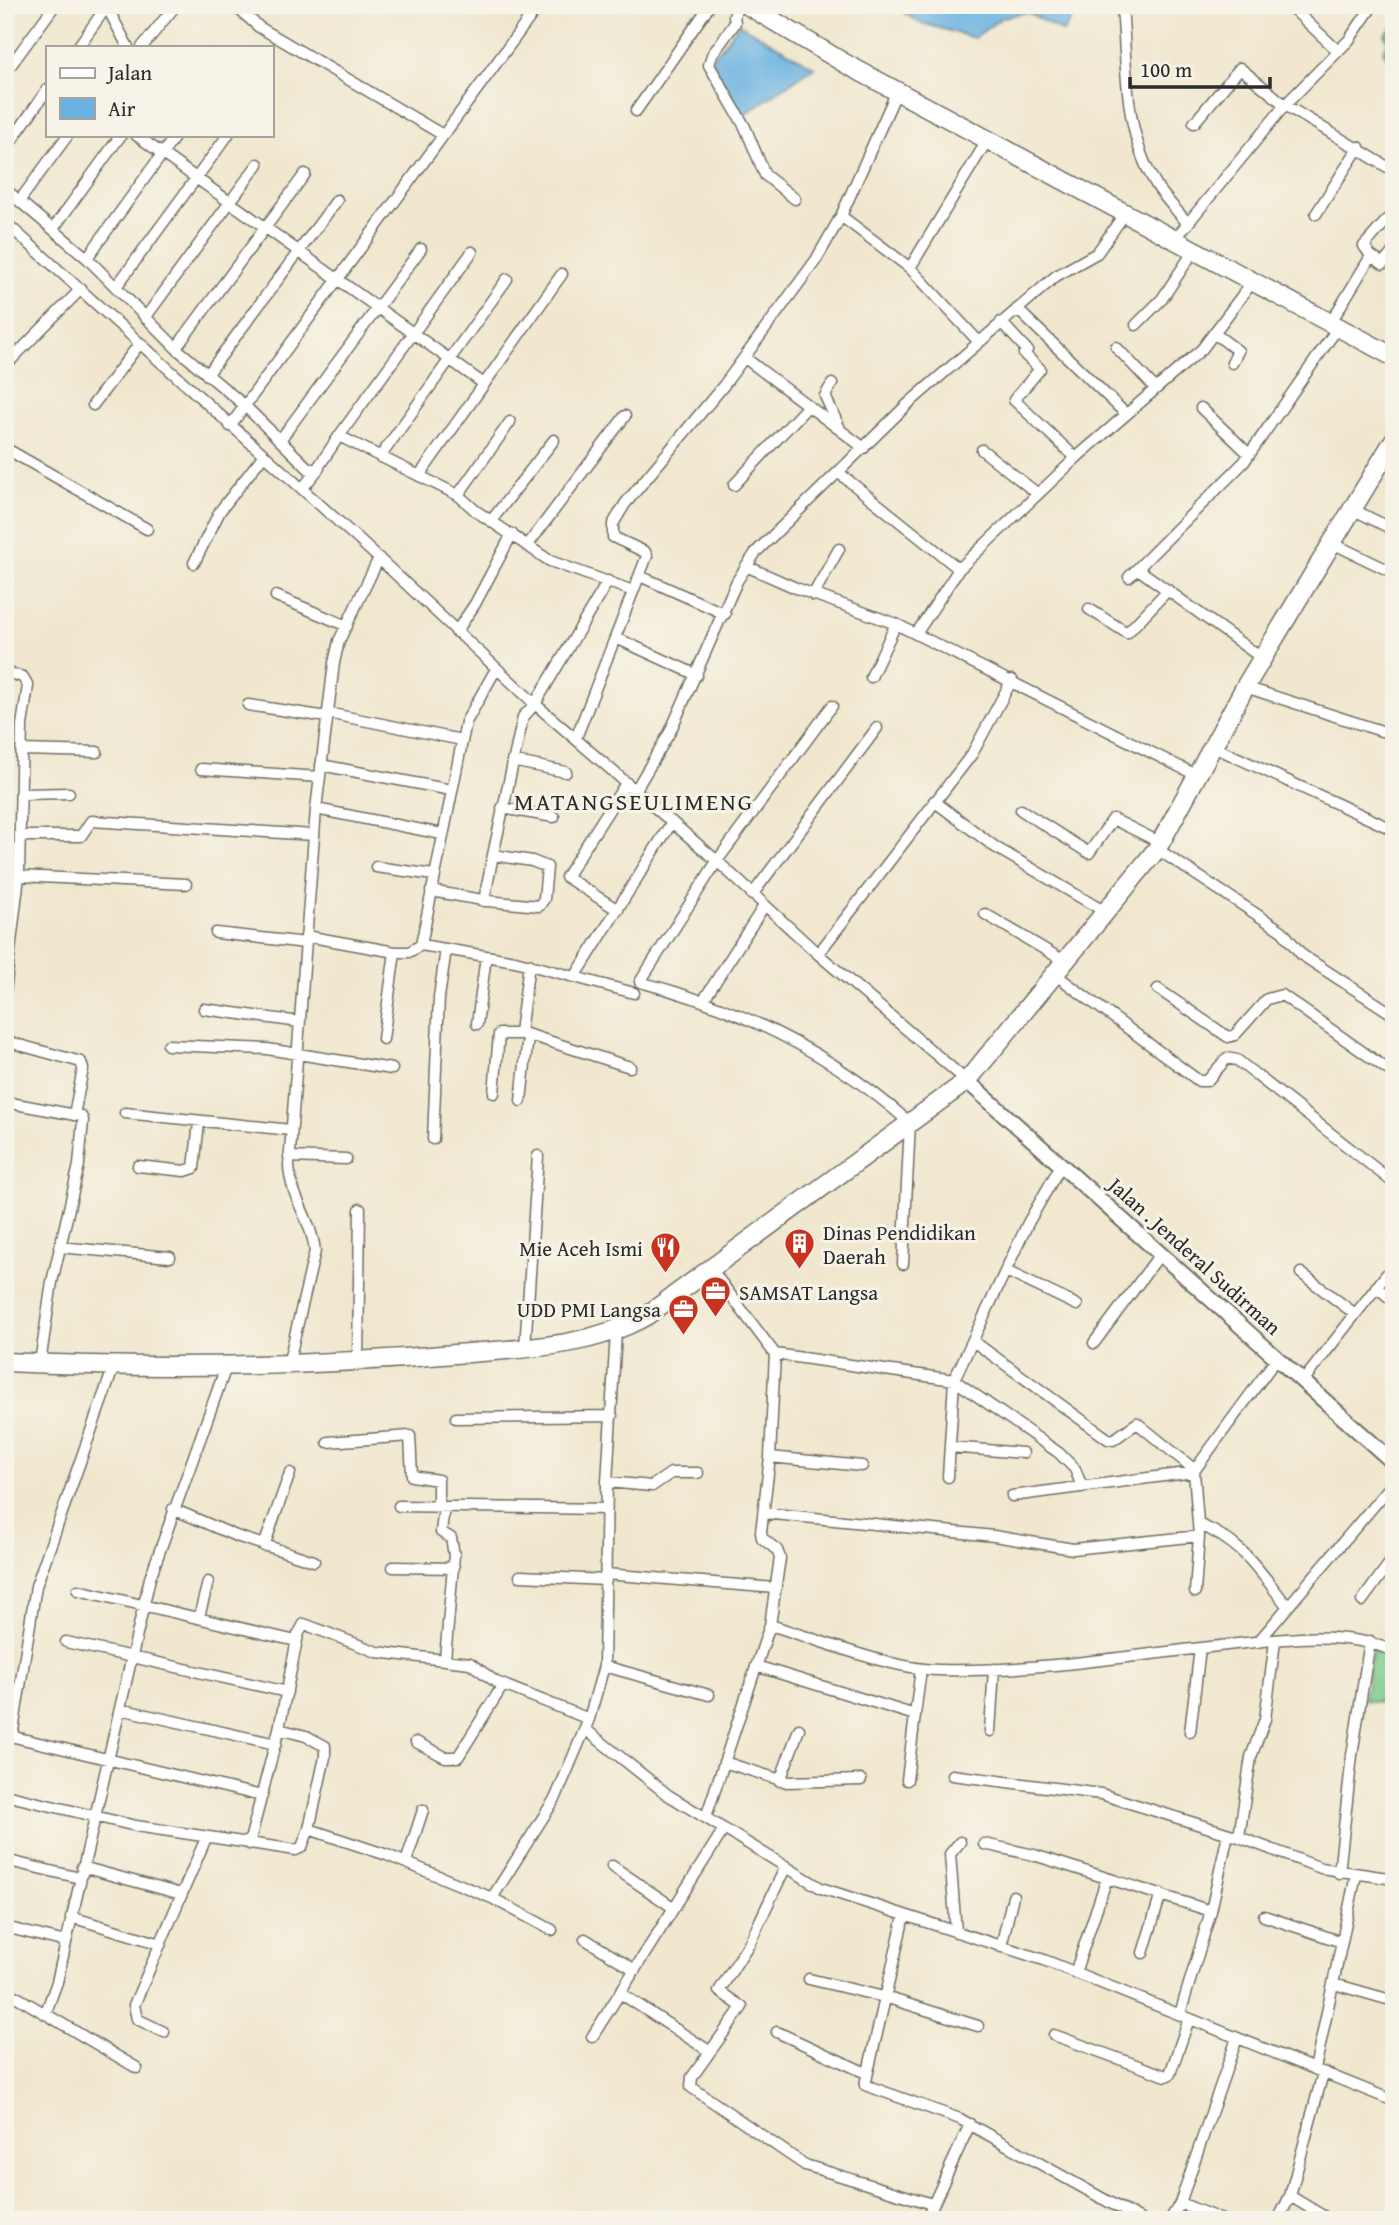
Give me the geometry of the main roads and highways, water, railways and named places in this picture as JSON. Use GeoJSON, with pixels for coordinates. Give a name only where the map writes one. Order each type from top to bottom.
{"type":"FeatureCollection","features":[{"type":"Feature","properties":{"kind":"highway"},"geometry":{"type":"LineString","coordinates":[[747,5],[898,91],[1394,358]]}},
{"type":"Feature","properties":{"kind":"highway"},"geometry":{"type":"LineString","coordinates":[[5,1362],[226,1367],[358,1361],[579,1342],[616,1332],[646,1316],[967,1081],[1107,914],[1159,846],[1245,687],[1394,440]]}},
{"type":"Feature","properties":{"kind":"water"},"geometry":{"type":"Polygon","coordinates":[[[893,5],[1080,5],[1063,32],[1027,12],[1001,18],[974,38],[918,22],[893,5]]]}},
{"type":"Feature","properties":{"kind":"water"},"geometry":{"type":"Polygon","coordinates":[[[739,24],[814,67],[742,116],[711,61],[739,24]]]}},
{"type":"Feature","properties":{"kind":"place","name":"Dinas Pendidikan Daerah"},"geometry":{"type":"Point","coordinates":[800,1271]}},
{"type":"Feature","properties":{"kind":"place","name":"Mie Aceh Ismi"},"geometry":{"type":"Point","coordinates":[666,1275]}},
{"type":"Feature","properties":{"kind":"place","name":"SAMSAT Langsa"},"geometry":{"type":"Point","coordinates":[716,1319]}},
{"type":"Feature","properties":{"kind":"place","name":"UDD PMI Langsa"},"geometry":{"type":"Point","coordinates":[684,1336]}},
{"type":"Feature","properties":{"kind":"district","name":"MATANGSEULIMENG"},"geometry":{"type":"Point","coordinates":[634,801]}}]}
